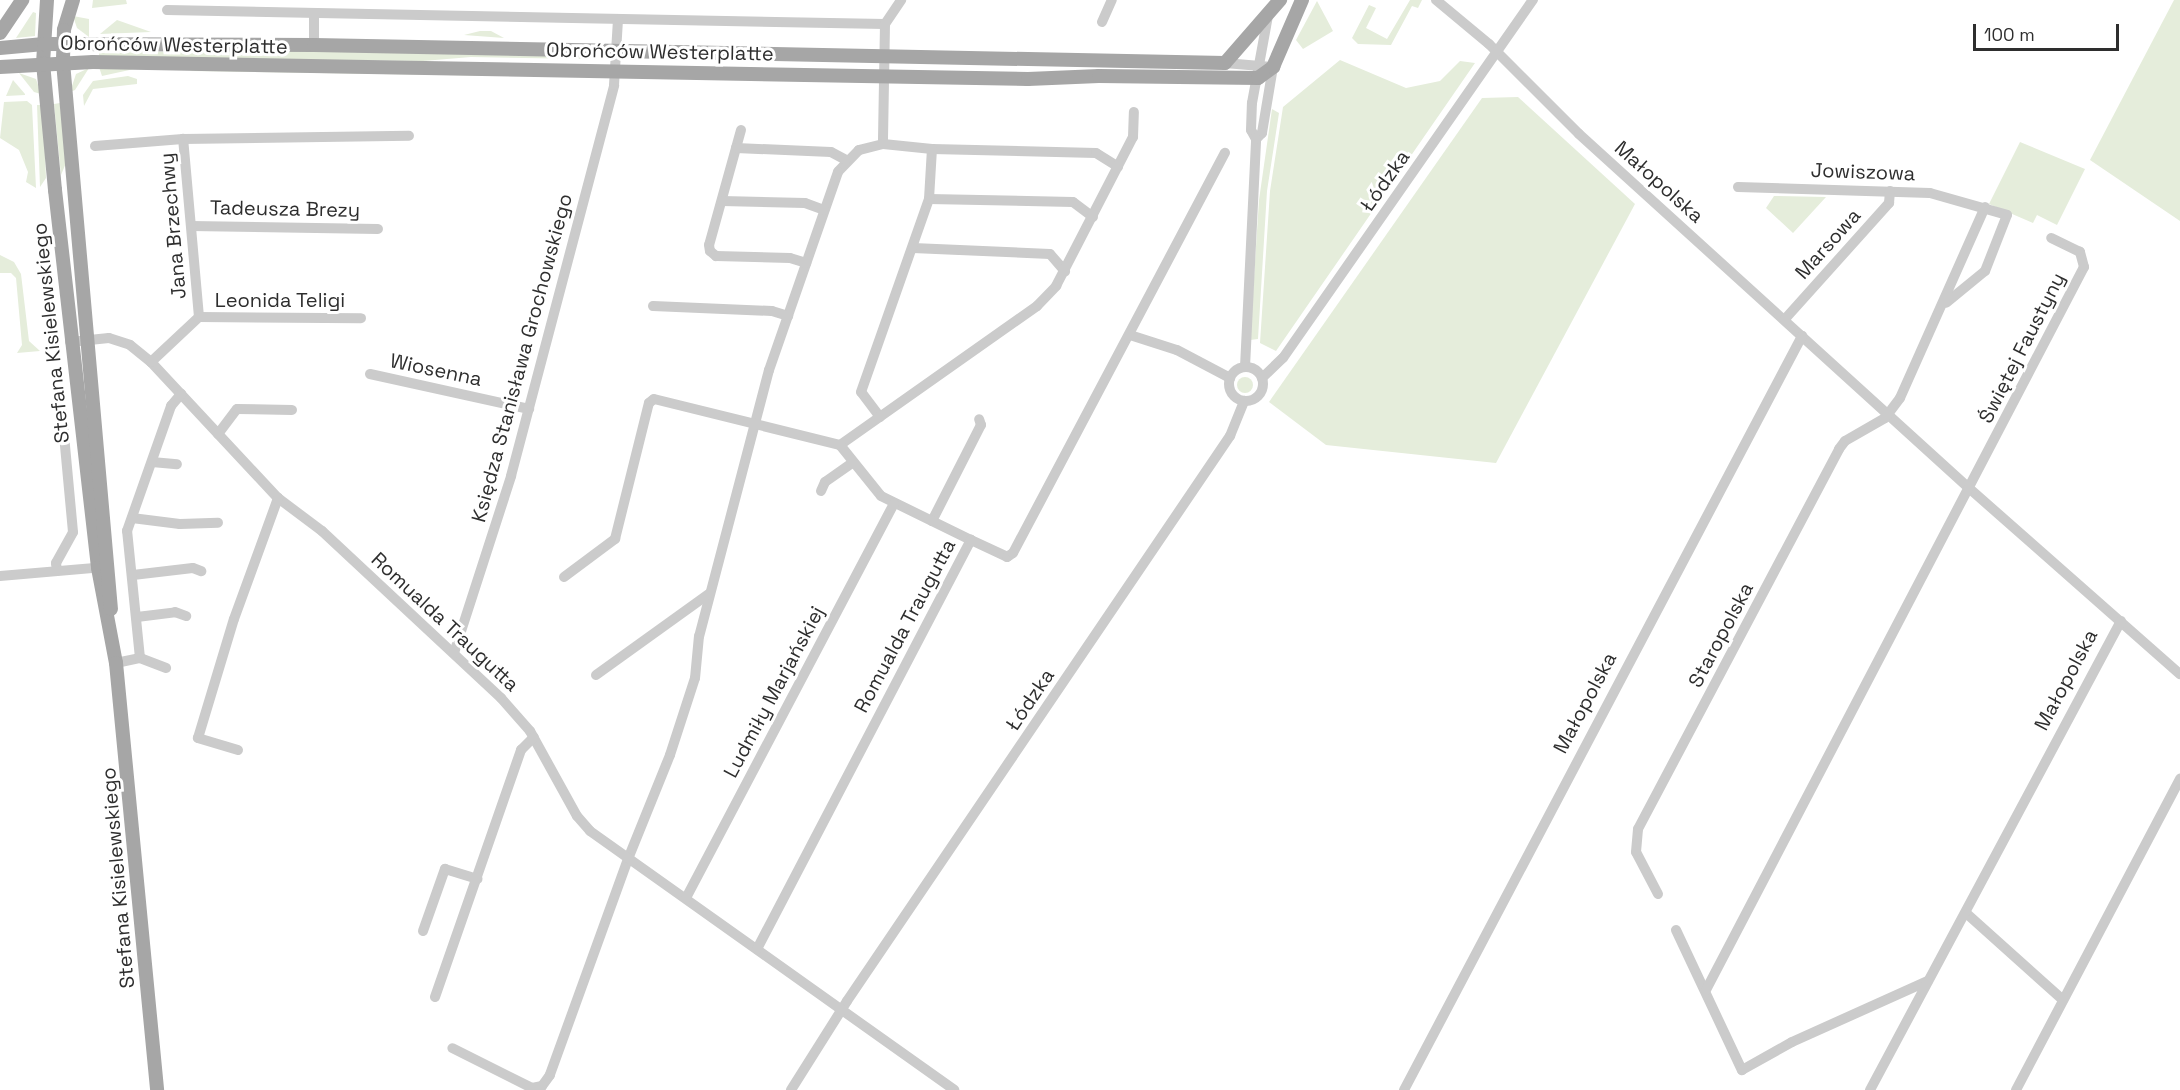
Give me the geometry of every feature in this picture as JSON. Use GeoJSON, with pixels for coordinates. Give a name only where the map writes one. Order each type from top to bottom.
{"type":"FeatureCollection","features":[{"type":"Feature","properties":{"kind":"main road"},"geometry":{"type":"LineString","coordinates":[[0,33],[22,0]]}},
{"type":"Feature","properties":{"kind":"main road","name":"Stefana Kisielewskiego"},"geometry":{"type":"LineString","coordinates":[[47,0],[44,63],[70,342],[103,567]]}},
{"type":"Feature","properties":{"kind":"main road","name":"Stefana Kisielewskiego"},"geometry":{"type":"LineString","coordinates":[[73,0],[63,45],[63,62],[88,339],[103,567],[116,663],[157,1090]]}},
{"type":"Feature","properties":{"kind":"main road"},"geometry":{"type":"LineString","coordinates":[[1225,63],[1280,0]]}},
{"type":"Feature","properties":{"kind":"main road"},"geometry":{"type":"LineString","coordinates":[[1263,70],[1287,33],[1302,0]]}},
{"type":"Feature","properties":{"kind":"main road","name":"Obrońców Westerplatte"},"geometry":{"type":"LineString","coordinates":[[0,48],[44,44],[314,45],[1225,63]]}},
{"type":"Feature","properties":{"kind":"main road","name":"Obrońców Westerplatte"},"geometry":{"type":"LineString","coordinates":[[0,67],[63,62],[616,70],[884,77],[1263,70]]}},
{"type":"Feature","properties":{"kind":"street"},"geometry":{"type":"LineString","coordinates":[[883,144],[885,24],[901,0]]}},
{"type":"Feature","properties":{"kind":"street"},"geometry":{"type":"LineString","coordinates":[[1102,22],[1112,0]]}},
{"type":"Feature","properties":{"kind":"street","name":"Małopolska"},"geometry":{"type":"LineString","coordinates":[[1436,0],[1496,52],[1578,134],[1970,489],[2180,674]]}},
{"type":"Feature","properties":{"kind":"street","name":"Łódzka"},"geometry":{"type":"LineString","coordinates":[[1262,378],[1284,358],[1533,0]]}},
{"type":"Feature","properties":{"kind":"street"},"geometry":{"type":"LineString","coordinates":[[167,10],[314,16],[618,18],[885,24]]}},
{"type":"Feature","properties":{"kind":"street"},"geometry":{"type":"LineString","coordinates":[[314,16],[314,45]]}},
{"type":"Feature","properties":{"kind":"street"},"geometry":{"type":"LineString","coordinates":[[1256,139],[1262,133],[1263,70],[1268,16]]}},
{"type":"Feature","properties":{"kind":"street","name":"Księdza Stanisława Grochowskiego"},"geometry":{"type":"LineString","coordinates":[[454,653],[529,409],[616,70],[618,18]]}},
{"type":"Feature","properties":{"kind":"street","name":"Obrońców Westerplatte"},"geometry":{"type":"LineString","coordinates":[[1225,63],[1263,70]]}},
{"type":"Feature","properties":{"kind":"street"},"geometry":{"type":"LineString","coordinates":[[1245,367],[1256,139],[1251,121],[1263,70]]}},
{"type":"Feature","properties":{"kind":"street"},"geometry":{"type":"LineString","coordinates":[[840,446],[1037,306],[1065,271],[1133,137],[1134,112]]}},
{"type":"Feature","properties":{"kind":"street"},"geometry":{"type":"LineString","coordinates":[[741,130],[709,245],[716,256],[790,258],[806,263]]}},
{"type":"Feature","properties":{"kind":"street"},"geometry":{"type":"LineString","coordinates":[[94,146],[183,139],[409,136]]}},
{"type":"Feature","properties":{"kind":"street","name":"Jana Brzechwy"},"geometry":{"type":"LineString","coordinates":[[151,362],[199,317],[183,139]]}},
{"type":"Feature","properties":{"kind":"street"},"geometry":{"type":"LineString","coordinates":[[452,1048],[532,1088],[546,1082],[628,859],[670,755],[695,678],[699,636],[754,422],[824,210],[838,172],[846,160],[859,150],[883,144],[932,149],[1096,153],[1118,167]]}},
{"type":"Feature","properties":{"kind":"street"},"geometry":{"type":"LineString","coordinates":[[736,148],[831,152],[846,160]]}},
{"type":"Feature","properties":{"kind":"street"},"geometry":{"type":"LineString","coordinates":[[880,417],[861,392],[929,199],[932,149]]}},
{"type":"Feature","properties":{"kind":"street","name":"Romualda Traugutta"},"geometry":{"type":"LineString","coordinates":[[757,949],[971,540],[1006,557],[1013,553],[1225,153]]}},
{"type":"Feature","properties":{"kind":"street","name":"Jowiszowa"},"geometry":{"type":"LineString","coordinates":[[1738,187],[1930,193],[1985,207]]}},
{"type":"Feature","properties":{"kind":"street","name":"Marsowa"},"geometry":{"type":"LineString","coordinates":[[1785,320],[1889,203],[1890,190]]}},
{"type":"Feature","properties":{"kind":"street"},"geometry":{"type":"LineString","coordinates":[[929,199],[1073,202],[1092,217]]}},
{"type":"Feature","properties":{"kind":"street"},"geometry":{"type":"LineString","coordinates":[[722,201],[805,203],[824,210]]}},
{"type":"Feature","properties":{"kind":"street"},"geometry":{"type":"LineString","coordinates":[[1889,414],[1944,304],[1985,207],[2003,213],[2008,219],[1986,272],[1944,304]]}},
{"type":"Feature","properties":{"kind":"street","name":"Tadeusza Brezy"},"geometry":{"type":"LineString","coordinates":[[191,226],[378,229]]}},
{"type":"Feature","properties":{"kind":"street","name":"Świętej Faustyny"},"geometry":{"type":"LineString","coordinates":[[1970,489],[2084,267],[2080,252],[2051,238]]}},
{"type":"Feature","properties":{"kind":"street"},"geometry":{"type":"LineString","coordinates":[[913,248],[1050,254],[1065,271]]}},
{"type":"Feature","properties":{"kind":"street"},"geometry":{"type":"LineString","coordinates":[[653,306],[772,310],[788,316]]}},
{"type":"Feature","properties":{"kind":"street","name":"Leonida Teligi"},"geometry":{"type":"LineString","coordinates":[[199,317],[361,318]]}},
{"type":"Feature","properties":{"kind":"street"},"geometry":{"type":"LineString","coordinates":[[1130,335],[1177,350],[1230,378]]}},
{"type":"Feature","properties":{"kind":"street","name":"Małopolska"},"geometry":{"type":"LineString","coordinates":[[1404,1090],[1802,336]]}},
{"type":"Feature","properties":{"kind":"street","name":"Romualda Traugutta"},"geometry":{"type":"LineString","coordinates":[[70,342],[109,338],[130,345],[151,362],[278,498],[322,531],[501,698],[534,737],[577,816],[590,831],[757,949],[839,1012],[954,1090]]}},
{"type":"Feature","properties":{"kind":"street"},"geometry":{"type":"LineString","coordinates":[[1245,367],[1254,369],[1262,378],[1259,394],[1244,401],[1231,393],[1230,378],[1245,367]]}},
{"type":"Feature","properties":{"kind":"street","name":"Wiosenna"},"geometry":{"type":"LineString","coordinates":[[370,374],[529,409]]}},
{"type":"Feature","properties":{"kind":"street"},"geometry":{"type":"LineString","coordinates":[[57,571],[56,562],[73,531],[60,392]]}},
{"type":"Feature","properties":{"kind":"street"},"geometry":{"type":"LineString","coordinates":[[140,658],[127,531],[171,406],[181,394]]}},
{"type":"Feature","properties":{"kind":"street"},"geometry":{"type":"LineString","coordinates":[[564,577],[615,539],[649,403],[654,399],[754,422],[840,446],[851,464],[881,496],[971,540]]}},
{"type":"Feature","properties":{"kind":"street","name":"Łódzka"},"geometry":{"type":"LineString","coordinates":[[791,1090],[839,1012],[1230,436],[1244,401]]}},
{"type":"Feature","properties":{"kind":"street"},"geometry":{"type":"LineString","coordinates":[[218,434],[237,409],[292,410]]}},
{"type":"Feature","properties":{"kind":"street","name":"Staropolska"},"geometry":{"type":"LineString","coordinates":[[1658,894],[1636,852],[1638,829],[1839,449],[1845,441],[1889,414]]}},
{"type":"Feature","properties":{"kind":"street"},"geometry":{"type":"LineString","coordinates":[[932,521],[981,425],[979,418]]}},
{"type":"Feature","properties":{"kind":"street"},"geometry":{"type":"LineString","coordinates":[[152,462],[177,464]]}},
{"type":"Feature","properties":{"kind":"street"},"geometry":{"type":"LineString","coordinates":[[821,491],[825,482],[851,464]]}},
{"type":"Feature","properties":{"kind":"street"},"geometry":{"type":"LineString","coordinates":[[1706,990],[1970,489]]}},
{"type":"Feature","properties":{"kind":"street"},"geometry":{"type":"LineString","coordinates":[[238,750],[198,738],[234,619],[278,498]]}},
{"type":"Feature","properties":{"kind":"street","name":"Ludmiły Marjańskiej"},"geometry":{"type":"LineString","coordinates":[[686,898],[894,503]]}},
{"type":"Feature","properties":{"kind":"street"},"geometry":{"type":"LineString","coordinates":[[132,518],[180,524],[218,524]]}},
{"type":"Feature","properties":{"kind":"street"},"geometry":{"type":"LineString","coordinates":[[0,576],[103,567]]}},
{"type":"Feature","properties":{"kind":"street"},"geometry":{"type":"LineString","coordinates":[[133,575],[193,568],[201,571]]}},
{"type":"Feature","properties":{"kind":"street"},"geometry":{"type":"LineString","coordinates":[[596,675],[710,593]]}},
{"type":"Feature","properties":{"kind":"street"},"geometry":{"type":"LineString","coordinates":[[137,617],[175,612],[186,616]]}},
{"type":"Feature","properties":{"kind":"street","name":"Małopolska"},"geometry":{"type":"LineString","coordinates":[[1870,1090],[2121,621]]}},
{"type":"Feature","properties":{"kind":"street"},"geometry":{"type":"LineString","coordinates":[[116,663],[140,658],[166,668]]}},
{"type":"Feature","properties":{"kind":"street"},"geometry":{"type":"LineString","coordinates":[[435,997],[478,879],[521,750],[534,737]]}},
{"type":"Feature","properties":{"kind":"street"},"geometry":{"type":"LineString","coordinates":[[2016,1090],[2180,779]]}},
{"type":"Feature","properties":{"kind":"street"},"geometry":{"type":"LineString","coordinates":[[423,931],[445,869],[478,879]]}},
{"type":"Feature","properties":{"kind":"street"},"geometry":{"type":"LineString","coordinates":[[1966,913],[2063,1000]]}},
{"type":"Feature","properties":{"kind":"street"},"geometry":{"type":"LineString","coordinates":[[1676,930],[1742,1070],[1792,1042],[1928,981]]}},
{"type":"Feature","properties":{"kind":"green space"},"geometry":{"type":"Polygon","coordinates":[[[93,0],[126,0],[127,4],[92,8],[93,0]]]}},
{"type":"Feature","properties":{"kind":"green space"},"geometry":{"type":"Polygon","coordinates":[[[1410,0],[1422,0],[1418,8],[1412,6],[1391,45],[1358,44],[1352,38],[1369,5],[1376,8],[1366,28],[1387,39],[1410,0]]]}},
{"type":"Feature","properties":{"kind":"green space"},"geometry":{"type":"Polygon","coordinates":[[[2174,0],[2180,0],[2180,221],[2090,160],[2174,0]]]}},
{"type":"Feature","properties":{"kind":"green space"},"geometry":{"type":"Polygon","coordinates":[[[1317,1],[1333,31],[1303,49],[1296,40],[1317,1]]]}},
{"type":"Feature","properties":{"kind":"green space"},"geometry":{"type":"Polygon","coordinates":[[[33,12],[36,13],[35,36],[16,38],[33,12]]]}},
{"type":"Feature","properties":{"kind":"green space"},"geometry":{"type":"Polygon","coordinates":[[[73,16],[89,19],[89,37],[77,28],[73,16]]]}},
{"type":"Feature","properties":{"kind":"green space"},"geometry":{"type":"Polygon","coordinates":[[[117,20],[151,32],[100,34],[117,20]]]}},
{"type":"Feature","properties":{"kind":"green space"},"geometry":{"type":"Polygon","coordinates":[[[491,31],[504,38],[464,35],[491,31]]]}},
{"type":"Feature","properties":{"kind":"green space"},"geometry":{"type":"Polygon","coordinates":[[[250,50],[586,56],[586,59],[471,57],[423,61],[99,58],[99,53],[250,50]]]}},
{"type":"Feature","properties":{"kind":"green space"},"geometry":{"type":"Polygon","coordinates":[[[1340,60],[1406,88],[1440,81],[1460,61],[1475,63],[1276,351],[1260,343],[1270,191],[1283,107],[1340,60]]]}},
{"type":"Feature","properties":{"kind":"green space"},"geometry":{"type":"Polygon","coordinates":[[[99,67],[134,69],[102,76],[99,67]]]}},
{"type":"Feature","properties":{"kind":"green space"},"geometry":{"type":"Polygon","coordinates":[[[89,68],[75,90],[70,92],[76,74],[89,68]]]}},
{"type":"Feature","properties":{"kind":"green space"},"geometry":{"type":"Polygon","coordinates":[[[206,68],[583,77],[189,71],[206,68]]]}},
{"type":"Feature","properties":{"kind":"green space"},"geometry":{"type":"Polygon","coordinates":[[[19,73],[36,79],[41,94],[34,92],[19,73]]]}},
{"type":"Feature","properties":{"kind":"green space"},"geometry":{"type":"Polygon","coordinates":[[[128,76],[137,79],[137,84],[93,89],[84,106],[83,95],[93,81],[128,76]]]}},
{"type":"Feature","properties":{"kind":"green space"},"geometry":{"type":"Polygon","coordinates":[[[13,80],[25,94],[25,95],[6,96],[13,80]]]}},
{"type":"Feature","properties":{"kind":"green space"},"geometry":{"type":"Polygon","coordinates":[[[1518,97],[1635,204],[1496,463],[1326,445],[1269,402],[1482,98],[1518,97]]]}},
{"type":"Feature","properties":{"kind":"green space"},"geometry":{"type":"Polygon","coordinates":[[[27,101],[32,105],[36,188],[26,182],[28,172],[19,150],[0,138],[4,102],[27,101]]]}},
{"type":"Feature","properties":{"kind":"green space"},"geometry":{"type":"Polygon","coordinates":[[[60,103],[66,163],[61,175],[54,104],[60,103]]]}},
{"type":"Feature","properties":{"kind":"green space"},"geometry":{"type":"Polygon","coordinates":[[[37,105],[43,105],[46,178],[40,187],[37,105]]]}},
{"type":"Feature","properties":{"kind":"green space"},"geometry":{"type":"Polygon","coordinates":[[[1272,109],[1279,113],[1267,191],[1258,339],[1250,340],[1259,200],[1272,109]]]}},
{"type":"Feature","properties":{"kind":"green space"},"geometry":{"type":"Polygon","coordinates":[[[2020,142],[2085,169],[2057,225],[2037,215],[2033,223],[1989,204],[2020,142]]]}},
{"type":"Feature","properties":{"kind":"green space"},"geometry":{"type":"Polygon","coordinates":[[[1774,196],[1826,197],[1793,233],[1766,208],[1774,196]]]}},
{"type":"Feature","properties":{"kind":"green space"},"geometry":{"type":"Polygon","coordinates":[[[0,255],[14,262],[21,274],[29,341],[40,351],[17,353],[22,345],[16,278],[11,273],[0,273],[0,255]]]}},
{"type":"Feature","properties":{"kind":"green space"},"geometry":{"type":"Polygon","coordinates":[[[1245,377],[1251,379],[1253,385],[1251,391],[1245,393],[1239,391],[1237,385],[1239,379],[1245,377]]]}}]}
